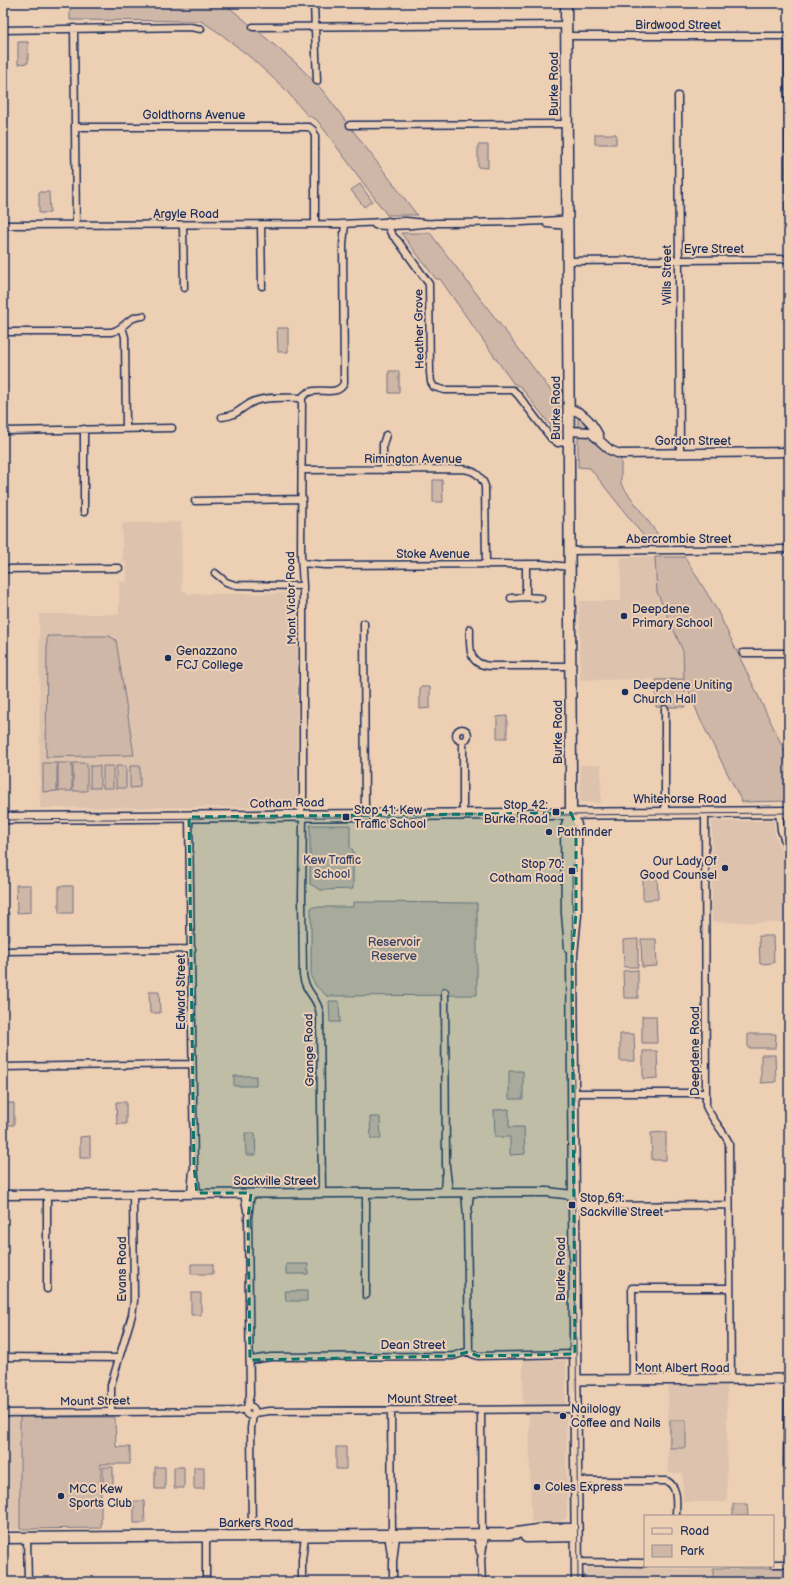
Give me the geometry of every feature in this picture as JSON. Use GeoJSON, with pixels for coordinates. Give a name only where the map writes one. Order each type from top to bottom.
{"type":"FeatureCollection","features":[{"type":"Feature","properties":{"kind":"main road","name":"Burke Road"},"geometry":{"type":"LineString","coordinates":[[566,3],[571,813],[576,825],[576,907],[572,955],[576,1582]]}},
{"type":"Feature","properties":{"kind":"main road","name":"Whitehorse Road"},"geometry":{"type":"LineString","coordinates":[[571,813],[784,812]]}},
{"type":"Feature","properties":{"kind":"main road","name":"Cotham Road"},"geometry":{"type":"LineString","coordinates":[[3,818],[571,813]]}},
{"type":"Feature","properties":{"kind":"main road","name":"Mont Albert Road"},"geometry":{"type":"LineString","coordinates":[[575,1380],[788,1379]]}},
{"type":"Feature","properties":{"kind":"main road","name":"Barkers Road"},"geometry":{"type":"LineString","coordinates":[[3,1538],[481,1535],[510,1534],[544,1530],[576,1533]]}},
{"type":"Feature","properties":{"kind":"main road","name":"Barkers Road"},"geometry":{"type":"LineString","coordinates":[[510,1534],[523,1537],[557,1537],[576,1533]]}},
{"type":"Feature","properties":{"kind":"main road"},"geometry":{"type":"LineString","coordinates":[[557,1537],[567,1543],[576,1561]]}},
{"type":"Feature","properties":{"kind":"street"},"geometry":{"type":"LineString","coordinates":[[314,3],[317,81]]}},
{"type":"Feature","properties":{"kind":"street"},"geometry":{"type":"LineString","coordinates":[[253,27],[567,25]]}},
{"type":"Feature","properties":{"kind":"street"},"geometry":{"type":"LineString","coordinates":[[3,29],[190,27],[201,29]]}},
{"type":"Feature","properties":{"kind":"street"},"geometry":{"type":"LineString","coordinates":[[74,28],[76,226]]}},
{"type":"Feature","properties":{"kind":"street","name":"Birdwood Street"},"geometry":{"type":"LineString","coordinates":[[567,36],[788,36]]}},
{"type":"Feature","properties":{"kind":"street"},"geometry":{"type":"LineString","coordinates":[[788,36],[789,225]]}},
{"type":"Feature","properties":{"kind":"street","name":"Wills Street"},"geometry":{"type":"LineString","coordinates":[[678,96],[680,453]]}},
{"type":"Feature","properties":{"kind":"street"},"geometry":{"type":"LineString","coordinates":[[350,125],[567,124]]}},
{"type":"Feature","properties":{"kind":"street","name":"Goldthorns Avenue"},"geometry":{"type":"LineString","coordinates":[[76,127],[305,126],[312,129],[315,136],[315,224]]}},
{"type":"Feature","properties":{"kind":"street","name":"Argyle Road"},"geometry":{"type":"LineString","coordinates":[[5,226],[391,224],[418,222],[434,224],[568,223]]}},
{"type":"Feature","properties":{"kind":"street"},"geometry":{"type":"LineString","coordinates":[[261,224],[262,286]]}},
{"type":"Feature","properties":{"kind":"street"},"geometry":{"type":"LineString","coordinates":[[222,417],[234,415],[248,404],[260,400],[302,398],[309,392],[337,391],[343,385],[342,224]]}},
{"type":"Feature","properties":{"kind":"street","name":"Heather Grove"},"geometry":{"type":"LineString","coordinates":[[391,224],[392,235],[429,284],[430,372],[431,382],[434,387],[444,390],[515,391],[551,438],[558,443],[569,441]]}},
{"type":"Feature","properties":{"kind":"street"},"geometry":{"type":"LineString","coordinates":[[183,225],[184,288]]}},
{"type":"Feature","properties":{"kind":"street","name":"Eyre Street"},"geometry":{"type":"LineString","coordinates":[[568,261],[789,260]]}},
{"type":"Feature","properties":{"kind":"street"},"geometry":{"type":"LineString","coordinates":[[3,332],[111,332],[122,327],[131,318],[143,316]]}},
{"type":"Feature","properties":{"kind":"street"},"geometry":{"type":"LineString","coordinates":[[122,327],[125,337],[126,429]]}},
{"type":"Feature","properties":{"kind":"street","name":"Mont Victor Road"},"geometry":{"type":"LineString","coordinates":[[302,398],[301,512],[303,586],[303,816]]}},
{"type":"Feature","properties":{"kind":"street","name":"Gordon Street"},"geometry":{"type":"LineString","coordinates":[[569,409],[584,415],[601,440]]}},
{"type":"Feature","properties":{"kind":"street"},"geometry":{"type":"LineString","coordinates":[[3,431],[172,428]]}},
{"type":"Feature","properties":{"kind":"street"},"geometry":{"type":"LineString","coordinates":[[84,429],[84,512]]}},
{"type":"Feature","properties":{"kind":"street","name":"Gordon Street"},"geometry":{"type":"LineString","coordinates":[[569,431],[590,432],[601,440],[610,450],[620,454],[789,452]]}},
{"type":"Feature","properties":{"kind":"street"},"geometry":{"type":"LineString","coordinates":[[383,470],[383,444],[386,435]]}},
{"type":"Feature","properties":{"kind":"street","name":"Rimington Avenue"},"geometry":{"type":"LineString","coordinates":[[302,470],[466,469],[474,472],[480,476],[484,482],[486,565]]}},
{"type":"Feature","properties":{"kind":"street"},"geometry":{"type":"LineString","coordinates":[[195,501],[302,499]]}},
{"type":"Feature","properties":{"kind":"street","name":"Abercrombie Street"},"geometry":{"type":"LineString","coordinates":[[570,560],[789,549]]}},
{"type":"Feature","properties":{"kind":"street","name":"Stoke Avenue"},"geometry":{"type":"LineString","coordinates":[[302,566],[542,564],[570,560]]}},
{"type":"Feature","properties":{"kind":"street"},"geometry":{"type":"LineString","coordinates":[[526,564],[526,597]]}},
{"type":"Feature","properties":{"kind":"street"},"geometry":{"type":"LineString","coordinates":[[3,569],[119,568]]}},
{"type":"Feature","properties":{"kind":"street"},"geometry":{"type":"LineString","coordinates":[[215,573],[226,582],[235,585],[303,586]]}},
{"type":"Feature","properties":{"kind":"street"},"geometry":{"type":"LineString","coordinates":[[511,598],[541,598]]}},
{"type":"Feature","properties":{"kind":"street"},"geometry":{"type":"LineString","coordinates":[[364,623],[365,815]]}},
{"type":"Feature","properties":{"kind":"street"},"geometry":{"type":"LineString","coordinates":[[470,629],[471,654],[474,660],[481,665],[570,666]]}},
{"type":"Feature","properties":{"kind":"street"},"geometry":{"type":"LineString","coordinates":[[743,653],[789,652]]}},
{"type":"Feature","properties":{"kind":"street"},"geometry":{"type":"LineString","coordinates":[[665,709],[665,812]]}},
{"type":"Feature","properties":{"kind":"street"},"geometry":{"type":"LineString","coordinates":[[463,742],[463,814]]}},
{"type":"Feature","properties":{"kind":"street","name":"Deepdene Road"},"geometry":{"type":"LineString","coordinates":[[705,812],[706,1106],[710,1115],[724,1132],[729,1143],[731,1379]]}},
{"type":"Feature","properties":{"kind":"street"},"geometry":{"type":"LineString","coordinates":[[784,812],[781,830],[789,853]]}},
{"type":"Feature","properties":{"kind":"street","name":"Grange Road"},"geometry":{"type":"LineString","coordinates":[[303,816],[303,975],[306,987],[318,1004],[320,1014],[322,1192]]}},
{"type":"Feature","properties":{"kind":"street","name":"Edward Street"},"geometry":{"type":"LineString","coordinates":[[190,817],[194,1193]]}},
{"type":"Feature","properties":{"kind":"street"},"geometry":{"type":"LineString","coordinates":[[3,951],[192,949]]}},
{"type":"Feature","properties":{"kind":"street"},"geometry":{"type":"LineString","coordinates":[[445,992],[446,1192]]}},
{"type":"Feature","properties":{"kind":"street"},"geometry":{"type":"LineString","coordinates":[[3,1067],[192,1064]]}},
{"type":"Feature","properties":{"kind":"street"},"geometry":{"type":"LineString","coordinates":[[573,1093],[706,1093]]}},
{"type":"Feature","properties":{"kind":"street","name":"Sackville Street"},"geometry":{"type":"LineString","coordinates":[[3,1195],[322,1192],[547,1192],[573,1199]]}},
{"type":"Feature","properties":{"kind":"street"},"geometry":{"type":"LineString","coordinates":[[366,1192],[366,1295]]}},
{"type":"Feature","properties":{"kind":"street"},"geometry":{"type":"LineString","coordinates":[[467,1192],[469,1351]]}},
{"type":"Feature","properties":{"kind":"street"},"geometry":{"type":"LineString","coordinates":[[247,1193],[252,1536]]}},
{"type":"Feature","properties":{"kind":"street","name":"Evans Road"},"geometry":{"type":"LineString","coordinates":[[111,1412],[111,1386],[132,1315],[134,1301],[133,1194]]}},
{"type":"Feature","properties":{"kind":"street"},"geometry":{"type":"LineString","coordinates":[[47,1195],[47,1289]]}},
{"type":"Feature","properties":{"kind":"street"},"geometry":{"type":"LineString","coordinates":[[573,1199],[594,1206],[729,1205]]}},
{"type":"Feature","properties":{"kind":"street"},"geometry":{"type":"LineString","coordinates":[[633,1380],[632,1288],[730,1288]]}},
{"type":"Feature","properties":{"kind":"street","name":"Dean Street"},"geometry":{"type":"LineString","coordinates":[[250,1360],[271,1357],[453,1356],[469,1351],[478,1356],[575,1354]]}},
{"type":"Feature","properties":{"kind":"street"},"geometry":{"type":"LineString","coordinates":[[3,1357],[119,1358]]}},
{"type":"Feature","properties":{"kind":"street"},"geometry":{"type":"LineString","coordinates":[[788,1379],[787,1466],[789,1473]]}},
{"type":"Feature","properties":{"kind":"street","name":"Mount Street"},"geometry":{"type":"LineString","coordinates":[[3,1413],[575,1408]]}},
{"type":"Feature","properties":{"kind":"street"},"geometry":{"type":"LineString","coordinates":[[391,1410],[393,1582]]}},
{"type":"Feature","properties":{"kind":"street"},"geometry":{"type":"LineString","coordinates":[[481,1410],[482,1582]]}},
{"type":"Feature","properties":{"kind":"street"},"geometry":{"type":"LineString","coordinates":[[576,1481],[667,1481],[676,1489],[676,1515]]}},
{"type":"Feature","properties":{"kind":"street"},"geometry":{"type":"LineString","coordinates":[[206,1536],[206,1582]]}},
{"type":"Feature","properties":{"kind":"street"},"geometry":{"type":"LineString","coordinates":[[302,1536],[302,1582]]}},
{"type":"Feature","properties":{"kind":"street"},"geometry":{"type":"LineString","coordinates":[[27,1538],[28,1582]]}},
{"type":"Feature","properties":{"kind":"street"},"geometry":{"type":"LineString","coordinates":[[576,1561],[644,1563]]}},
{"type":"Feature","properties":{"kind":"street"},"geometry":{"type":"LineString","coordinates":[[774,1564],[789,1564]]}},
{"type":"Feature","properties":{"kind":"highlighted area"},"geometry":{"type":"Polygon","coordinates":[[[571,813],[576,825],[576,914],[572,955],[575,1354],[478,1356],[468,1352],[453,1356],[250,1360],[248,1218],[251,1193],[197,1193],[194,1167],[189,817],[571,813]]]}},
{"type":"Feature","properties":{"kind":"shaded area","name":"Genazzano FCJ College"},"geometry":{"type":"Polygon","coordinates":[[[181,522],[182,590],[189,594],[294,593],[297,597],[297,800],[286,807],[40,808],[39,614],[119,614],[119,582],[127,581],[126,562],[122,562],[122,523],[181,522]]]}},
{"type":"Feature","properties":{"kind":"shaded area","name":"Deepdene Primary School"},"geometry":{"type":"Polygon","coordinates":[[[621,557],[655,557],[657,592],[683,651],[684,679],[580,680],[579,601],[621,601],[621,557]]]}},
{"type":"Feature","properties":{"kind":"shaded area"},"geometry":{"type":"Polygon","coordinates":[[[580,765],[601,765],[601,803],[580,802],[580,765]]]}},
{"type":"Feature","properties":{"kind":"shaded area"},"geometry":{"type":"Polygon","coordinates":[[[712,821],[774,821],[775,835],[789,870],[789,923],[712,922],[712,821]]]}},
{"type":"Feature","properties":{"kind":"shaded area"},"geometry":{"type":"Polygon","coordinates":[[[523,1360],[566,1360],[566,1404],[523,1406],[523,1360]]]}},
{"type":"Feature","properties":{"kind":"shaded area"},"geometry":{"type":"Polygon","coordinates":[[[668,1385],[727,1385],[727,1502],[683,1502],[683,1473],[668,1473],[668,1385]]]}},
{"type":"Feature","properties":{"kind":"shaded area"},"geometry":{"type":"Polygon","coordinates":[[[566,1413],[567,1516],[564,1520],[559,1522],[531,1522],[529,1414],[566,1413]]]}},
{"type":"Feature","properties":{"kind":"shaded area"},"geometry":{"type":"Polygon","coordinates":[[[3,1417],[20,1417],[20,1529],[3,1529],[3,1417]]]}},
{"type":"Feature","properties":{"kind":"shaded area"},"geometry":{"type":"Polygon","coordinates":[[[588,1568],[713,1568],[713,1582],[585,1582],[585,1571],[588,1568]]]}},
{"type":"Feature","properties":{"kind":"green space"},"geometry":{"type":"Polygon","coordinates":[[[70,3],[218,3],[230,8],[297,64],[323,91],[417,215],[387,215],[317,120],[307,115],[284,88],[250,57],[221,34],[201,21],[70,20],[70,3]]]}},
{"type":"Feature","properties":{"kind":"green space"},"geometry":{"type":"Polygon","coordinates":[[[18,42],[28,42],[28,63],[18,64],[18,42]]]}},
{"type":"Feature","properties":{"kind":"green space"},"geometry":{"type":"Polygon","coordinates":[[[595,134],[616,134],[616,144],[595,144],[595,134]]]}},
{"type":"Feature","properties":{"kind":"green space"},"geometry":{"type":"Polygon","coordinates":[[[478,145],[488,145],[488,168],[478,167],[478,145]]]}},
{"type":"Feature","properties":{"kind":"green space"},"geometry":{"type":"Polygon","coordinates":[[[360,184],[372,201],[364,207],[351,190],[360,184]]]}},
{"type":"Feature","properties":{"kind":"green space"},"geometry":{"type":"Polygon","coordinates":[[[39,192],[49,192],[50,213],[39,213],[39,192]]]}},
{"type":"Feature","properties":{"kind":"green space"},"geometry":{"type":"Polygon","coordinates":[[[401,233],[430,233],[555,396],[559,396],[560,438],[521,387],[513,383],[440,279],[436,279],[401,233]]]}},
{"type":"Feature","properties":{"kind":"green space"},"geometry":{"type":"Polygon","coordinates":[[[277,328],[288,328],[288,352],[278,352],[277,328]]]}},
{"type":"Feature","properties":{"kind":"green space"},"geometry":{"type":"Polygon","coordinates":[[[389,371],[399,371],[399,393],[389,393],[389,371]]]}},
{"type":"Feature","properties":{"kind":"green space"},"geometry":{"type":"Polygon","coordinates":[[[578,413],[593,429],[578,428],[578,413]]]}},
{"type":"Feature","properties":{"kind":"green space"},"geometry":{"type":"Polygon","coordinates":[[[578,434],[589,434],[603,450],[621,458],[621,484],[664,543],[649,543],[590,468],[578,467],[578,434]]]}},
{"type":"Feature","properties":{"kind":"green space"},"geometry":{"type":"Polygon","coordinates":[[[433,480],[442,480],[443,502],[433,502],[433,480]]]}},
{"type":"Feature","properties":{"kind":"green space"},"geometry":{"type":"Polygon","coordinates":[[[655,557],[685,557],[717,610],[789,760],[789,801],[742,802],[700,719],[685,681],[685,707],[656,707],[656,680],[684,679],[683,651],[657,592],[655,557]]]}},
{"type":"Feature","properties":{"kind":"green space"},"geometry":{"type":"Polygon","coordinates":[[[47,636],[109,636],[116,640],[134,755],[46,757],[47,636]]]}},
{"type":"Feature","properties":{"kind":"green space"},"geometry":{"type":"Polygon","coordinates":[[[420,687],[430,687],[430,708],[420,709],[420,687]]]}},
{"type":"Feature","properties":{"kind":"green space"},"geometry":{"type":"Polygon","coordinates":[[[507,716],[507,738],[497,738],[497,717],[507,716]]]}},
{"type":"Feature","properties":{"kind":"green space"},"geometry":{"type":"Polygon","coordinates":[[[43,763],[57,763],[57,791],[43,792],[43,763]]]}},
{"type":"Feature","properties":{"kind":"green space"},"geometry":{"type":"Polygon","coordinates":[[[58,763],[72,763],[72,791],[58,791],[58,763]]]}},
{"type":"Feature","properties":{"kind":"green space"},"geometry":{"type":"Polygon","coordinates":[[[73,763],[87,763],[87,791],[73,791],[73,763]]]}},
{"type":"Feature","properties":{"kind":"green space"},"geometry":{"type":"Polygon","coordinates":[[[90,766],[100,766],[100,788],[90,788],[90,766]]]}},
{"type":"Feature","properties":{"kind":"green space"},"geometry":{"type":"Polygon","coordinates":[[[103,766],[113,766],[113,788],[103,788],[103,766]]]}},
{"type":"Feature","properties":{"kind":"green space"},"geometry":{"type":"Polygon","coordinates":[[[116,766],[126,766],[126,788],[116,788],[116,766]]]}},
{"type":"Feature","properties":{"kind":"green space"},"geometry":{"type":"Polygon","coordinates":[[[130,766],[140,766],[140,787],[130,788],[130,766]]]}},
{"type":"Feature","properties":{"kind":"green space","name":"Kew Traffic School"},"geometry":{"type":"Polygon","coordinates":[[[310,825],[350,825],[350,847],[353,850],[353,889],[321,890],[310,884],[310,825]]]}},
{"type":"Feature","properties":{"kind":"green space"},"geometry":{"type":"Polygon","coordinates":[[[643,872],[657,872],[658,899],[643,900],[643,872]]]}},
{"type":"Feature","properties":{"kind":"green space"},"geometry":{"type":"Polygon","coordinates":[[[16,885],[31,885],[31,912],[17,913],[16,885]]]}},
{"type":"Feature","properties":{"kind":"green space"},"geometry":{"type":"Polygon","coordinates":[[[59,886],[73,886],[73,913],[59,913],[59,886]]]}},
{"type":"Feature","properties":{"kind":"green space","name":"Reservoir Reserve"},"geometry":{"type":"Polygon","coordinates":[[[353,902],[477,903],[477,995],[327,996],[316,986],[311,977],[311,907],[353,907],[353,902]]]}},
{"type":"Feature","properties":{"kind":"green space"},"geometry":{"type":"Polygon","coordinates":[[[3,913],[9,913],[9,940],[3,940],[3,913]]]}},
{"type":"Feature","properties":{"kind":"green space"},"geometry":{"type":"Polygon","coordinates":[[[759,936],[773,936],[774,963],[760,964],[759,936]]]}},
{"type":"Feature","properties":{"kind":"green space"},"geometry":{"type":"Polygon","coordinates":[[[638,939],[638,967],[624,967],[623,940],[638,939]]]}},
{"type":"Feature","properties":{"kind":"green space"},"geometry":{"type":"Polygon","coordinates":[[[641,939],[656,939],[657,966],[642,967],[641,939]]]}},
{"type":"Feature","properties":{"kind":"green space"},"geometry":{"type":"Polygon","coordinates":[[[638,970],[638,998],[624,998],[623,971],[638,970]]]}},
{"type":"Feature","properties":{"kind":"green space"},"geometry":{"type":"Polygon","coordinates":[[[149,992],[159,992],[160,1013],[150,1013],[149,992]]]}},
{"type":"Feature","properties":{"kind":"green space"},"geometry":{"type":"Polygon","coordinates":[[[329,1001],[339,1001],[340,1022],[330,1022],[329,1001]]]}},
{"type":"Feature","properties":{"kind":"green space"},"geometry":{"type":"Polygon","coordinates":[[[642,1016],[656,1016],[657,1043],[642,1043],[642,1016]]]}},
{"type":"Feature","properties":{"kind":"green space"},"geometry":{"type":"Polygon","coordinates":[[[620,1034],[634,1034],[635,1061],[620,1061],[620,1034]]]}},
{"type":"Feature","properties":{"kind":"green space"},"geometry":{"type":"Polygon","coordinates":[[[748,1034],[776,1034],[775,1048],[748,1048],[748,1034]]]}},
{"type":"Feature","properties":{"kind":"green space"},"geometry":{"type":"Polygon","coordinates":[[[643,1051],[657,1051],[658,1078],[643,1079],[643,1051]]]}},
{"type":"Feature","properties":{"kind":"green space"},"geometry":{"type":"Polygon","coordinates":[[[761,1055],[775,1055],[776,1082],[761,1083],[761,1055]]]}},
{"type":"Feature","properties":{"kind":"green space"},"geometry":{"type":"Polygon","coordinates":[[[509,1071],[523,1071],[523,1099],[509,1099],[509,1071]]]}},
{"type":"Feature","properties":{"kind":"green space"},"geometry":{"type":"Polygon","coordinates":[[[234,1076],[256,1076],[256,1086],[234,1086],[234,1076]]]}},
{"type":"Feature","properties":{"kind":"green space"},"geometry":{"type":"Polygon","coordinates":[[[116,1102],[126,1102],[126,1124],[117,1124],[116,1102]]]}},
{"type":"Feature","properties":{"kind":"green space"},"geometry":{"type":"Polygon","coordinates":[[[4,1103],[14,1103],[14,1125],[4,1125],[4,1103]]]}},
{"type":"Feature","properties":{"kind":"green space"},"geometry":{"type":"Polygon","coordinates":[[[509,1109],[509,1127],[524,1127],[525,1154],[510,1155],[510,1137],[495,1137],[494,1110],[509,1109]]]}},
{"type":"Feature","properties":{"kind":"green space"},"geometry":{"type":"Polygon","coordinates":[[[370,1117],[380,1117],[381,1139],[371,1139],[370,1117]]]}},
{"type":"Feature","properties":{"kind":"green space"},"geometry":{"type":"Polygon","coordinates":[[[666,1132],[666,1160],[652,1160],[651,1133],[666,1132]]]}},
{"type":"Feature","properties":{"kind":"green space"},"geometry":{"type":"Polygon","coordinates":[[[245,1133],[255,1133],[256,1155],[246,1155],[245,1133]]]}},
{"type":"Feature","properties":{"kind":"green space"},"geometry":{"type":"Polygon","coordinates":[[[90,1136],[90,1158],[80,1158],[80,1137],[90,1136]]]}},
{"type":"Feature","properties":{"kind":"green space"},"geometry":{"type":"Polygon","coordinates":[[[191,1264],[213,1264],[213,1274],[191,1274],[191,1264]]]}},
{"type":"Feature","properties":{"kind":"green space"},"geometry":{"type":"Polygon","coordinates":[[[286,1264],[308,1264],[308,1274],[286,1274],[286,1264]]]}},
{"type":"Feature","properties":{"kind":"green space"},"geometry":{"type":"Polygon","coordinates":[[[285,1291],[307,1291],[307,1301],[286,1301],[285,1291]]]}},
{"type":"Feature","properties":{"kind":"green space"},"geometry":{"type":"Polygon","coordinates":[[[191,1293],[201,1293],[201,1315],[191,1315],[191,1293]]]}},
{"type":"Feature","properties":{"kind":"green space","name":"MCC Kew Sports Club"},"geometry":{"type":"Polygon","coordinates":[[[20,1417],[115,1417],[116,1447],[130,1447],[130,1464],[101,1464],[101,1528],[20,1529],[20,1417]]]}},
{"type":"Feature","properties":{"kind":"green space"},"geometry":{"type":"Polygon","coordinates":[[[670,1420],[686,1420],[686,1448],[670,1448],[670,1420]]]}},
{"type":"Feature","properties":{"kind":"green space"},"geometry":{"type":"Polygon","coordinates":[[[336,1447],[346,1447],[346,1469],[336,1469],[336,1447]]]}},
{"type":"Feature","properties":{"kind":"green space"},"geometry":{"type":"Polygon","coordinates":[[[103,1467],[113,1467],[113,1489],[103,1489],[103,1467]]]}},
{"type":"Feature","properties":{"kind":"green space"},"geometry":{"type":"Polygon","coordinates":[[[155,1467],[165,1467],[165,1489],[155,1489],[155,1467]]]}},
{"type":"Feature","properties":{"kind":"green space"},"geometry":{"type":"Polygon","coordinates":[[[174,1467],[184,1467],[184,1488],[174,1488],[174,1467]]]}},
{"type":"Feature","properties":{"kind":"green space"},"geometry":{"type":"Polygon","coordinates":[[[194,1467],[204,1467],[204,1489],[194,1489],[194,1467]]]}},
{"type":"Feature","properties":{"kind":"green space"},"geometry":{"type":"Polygon","coordinates":[[[134,1501],[144,1501],[145,1523],[134,1523],[134,1501]]]}},
{"type":"Feature","properties":{"kind":"green space"},"geometry":{"type":"Polygon","coordinates":[[[733,1504],[747,1504],[748,1515],[733,1515],[733,1504]]]}},
{"type":"Feature","properties":{"kind":"green space"},"geometry":{"type":"Polygon","coordinates":[[[713,1568],[789,1568],[789,1582],[713,1582],[713,1568]]]}},
{"type":"Feature","properties":{"kind":"tram line"},"geometry":{"type":"LineString","coordinates":[[3,820],[789,813]]}},
{"type":"Feature","properties":{"kind":"tram line"},"geometry":{"type":"LineString","coordinates":[[572,864],[578,1582]]}},
{"type":"Feature","properties":{"kind":"place","name":"Deepdene Primary School"},"geometry":{"type":"Point","coordinates":[624,616]}},
{"type":"Feature","properties":{"kind":"place","name":"Genazzano FCJ College"},"geometry":{"type":"Point","coordinates":[168,658]}},
{"type":"Feature","properties":{"kind":"place","name":"Deepdene Uniting Church Hall"},"geometry":{"type":"Point","coordinates":[625,692]}},
{"type":"Feature","properties":{"kind":"place","name":"Stop 42: Burke Road"},"geometry":{"type":"Point","coordinates":[556,812]}},
{"type":"Feature","properties":{"kind":"place","name":"Stop 41: Kew Traffic School"},"geometry":{"type":"Point","coordinates":[346,817]}},
{"type":"Feature","properties":{"kind":"place","name":"Pathfinder"},"geometry":{"type":"Point","coordinates":[549,832]}},
{"type":"Feature","properties":{"kind":"place","name":"Our Lady Of Good Counsel"},"geometry":{"type":"Point","coordinates":[725,868]}},
{"type":"Feature","properties":{"kind":"place","name":"Stop 70: Cotham Road"},"geometry":{"type":"Point","coordinates":[572,871]}},
{"type":"Feature","properties":{"kind":"place","name":"Stop 69: Sackville Street"},"geometry":{"type":"Point","coordinates":[572,1205]}},
{"type":"Feature","properties":{"kind":"place","name":"Nailology Coffee and Nails"},"geometry":{"type":"Point","coordinates":[563,1416]}},
{"type":"Feature","properties":{"kind":"place","name":"Coles Express"},"geometry":{"type":"Point","coordinates":[537,1487]}},
{"type":"Feature","properties":{"kind":"place","name":"MCC Kew Sports Club"},"geometry":{"type":"Point","coordinates":[61,1496]}}]}
